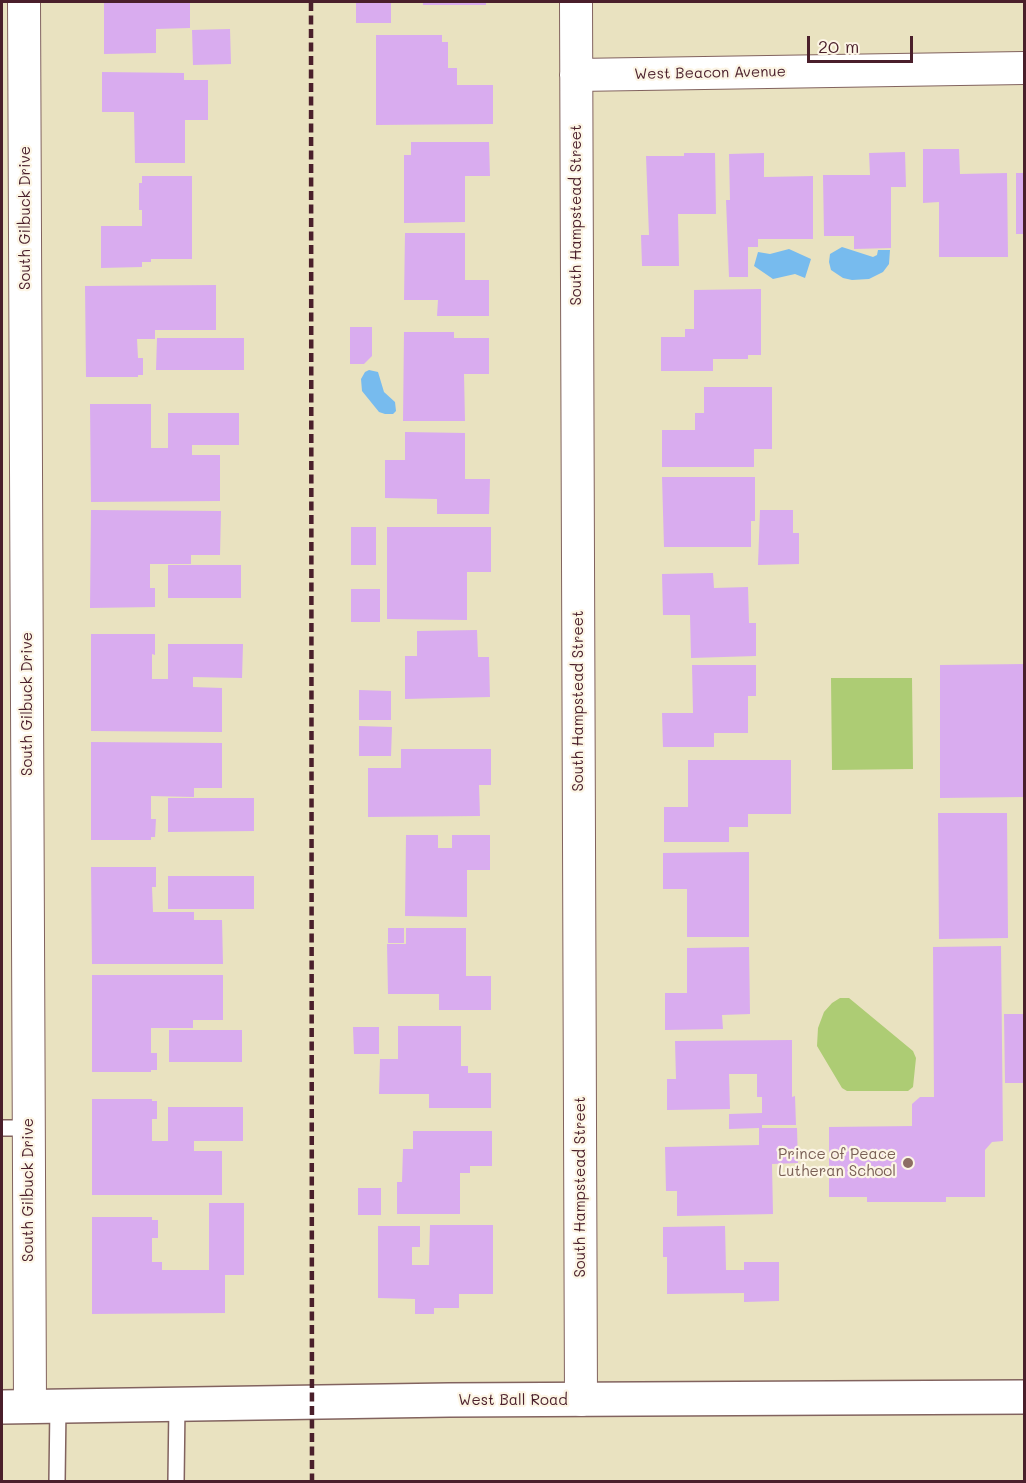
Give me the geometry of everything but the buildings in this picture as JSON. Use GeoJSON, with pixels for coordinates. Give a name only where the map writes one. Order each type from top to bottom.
{"type":"FeatureCollection","features":[{"type":"Feature","properties":{"kind":"main road","name":"West Ball Road"},"geometry":{"type":"LineString","coordinates":[[30,1406],[1024,1397]]}},
{"type":"Feature","properties":{"kind":"street","name":"South Gilbuck Drive"},"geometry":{"type":"LineString","coordinates":[[24,2],[13,67],[14,899],[15,1128],[30,1406]]}},
{"type":"Feature","properties":{"kind":"street","name":"South Hampstead Street"},"geometry":{"type":"LineString","coordinates":[[576,2],[581,1400]]}},
{"type":"Feature","properties":{"kind":"street","name":"West Beacon Avenue"},"geometry":{"type":"LineString","coordinates":[[576,75],[1024,68]]}},
{"type":"Feature","properties":{"kind":"lane"},"geometry":{"type":"LineString","coordinates":[[176,1482],[177,1404]]}},
{"type":"Feature","properties":{"kind":"lane"},"geometry":{"type":"LineString","coordinates":[[30,1406],[57,1482]]}},
{"type":"Feature","properties":{"kind":"green space"},"geometry":{"type":"Polygon","coordinates":[[[831,678],[912,678],[913,769],[832,770],[831,678]]]}},
{"type":"Feature","properties":{"kind":"green space"},"geometry":{"type":"Polygon","coordinates":[[[840,998],[849,998],[913,1051],[916,1058],[913,1087],[908,1091],[847,1091],[842,1088],[817,1046],[818,1028],[824,1012],[840,998]]]}},
{"type":"Feature","properties":{"kind":"water"},"geometry":{"type":"Polygon","coordinates":[[[842,247],[873,257],[877,255],[878,250],[890,250],[889,264],[883,272],[869,279],[843,278],[831,270],[829,262],[830,254],[842,247]]]}},
{"type":"Feature","properties":{"kind":"water"},"geometry":{"type":"Polygon","coordinates":[[[789,249],[811,259],[805,278],[795,274],[773,279],[754,266],[758,252],[770,254],[789,249]]]}},
{"type":"Feature","properties":{"kind":"water"},"geometry":{"type":"Polygon","coordinates":[[[369,370],[378,372],[384,392],[395,402],[396,411],[393,414],[379,412],[362,391],[361,379],[369,370]]]}},
{"type":"Feature","properties":{"kind":"railway"},"geometry":{"type":"LineString","coordinates":[[311,2],[312,1482]]}},
{"type":"Feature","properties":{"kind":"place","name":"Prince of Peace Lutheran School"},"geometry":{"type":"Point","coordinates":[908,1163]}}]}
